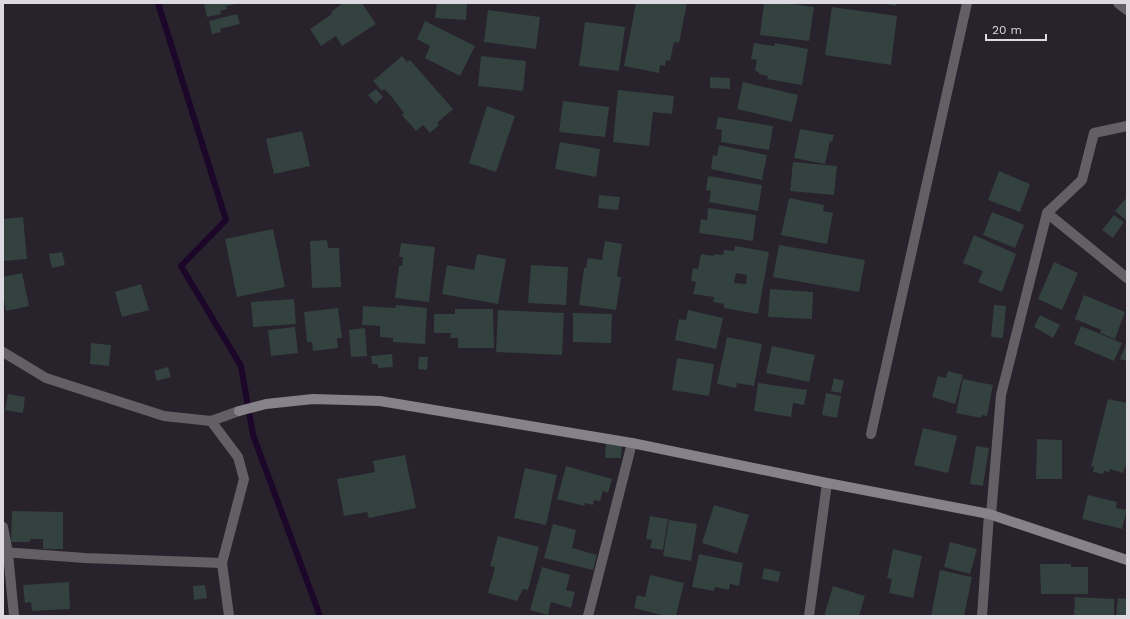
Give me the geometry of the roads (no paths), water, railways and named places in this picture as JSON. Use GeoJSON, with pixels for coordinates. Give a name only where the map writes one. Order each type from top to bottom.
{"type":"FeatureCollection","features":[{"type":"Feature","properties":{"kind":"street"},"geometry":{"type":"LineString","coordinates":[[871,434],[967,3]]}},
{"type":"Feature","properties":{"kind":"street"},"geometry":{"type":"LineString","coordinates":[[1118,3],[1127,10]]}},
{"type":"Feature","properties":{"kind":"street"},"geometry":{"type":"LineString","coordinates":[[982,616],[1000,395],[1047,213],[1082,180],[1094,133],[1127,126]]}},
{"type":"Feature","properties":{"kind":"street"},"geometry":{"type":"LineString","coordinates":[[1047,213],[1127,278]]}},
{"type":"Feature","properties":{"kind":"street"},"geometry":{"type":"LineString","coordinates":[[3,352],[46,378],[164,416],[210,421],[266,404],[313,399],[380,401],[632,443],[827,484],[990,514],[1127,560]]}},
{"type":"Feature","properties":{"kind":"street"},"geometry":{"type":"LineString","coordinates":[[210,421],[238,457],[244,479],[222,563],[229,616]]}},
{"type":"Feature","properties":{"kind":"street"},"geometry":{"type":"LineString","coordinates":[[588,616],[632,443]]}},
{"type":"Feature","properties":{"kind":"street"},"geometry":{"type":"LineString","coordinates":[[810,616],[827,484]]}},
{"type":"Feature","properties":{"kind":"street"},"geometry":{"type":"LineString","coordinates":[[3,528],[14,616]]}},
{"type":"Feature","properties":{"kind":"street"},"geometry":{"type":"LineString","coordinates":[[5,553],[222,563]]}},
{"type":"Feature","properties":{"kind":"waterway"},"geometry":{"type":"LineString","coordinates":[[158,3],[226,220],[181,266],[241,366],[253,435],[320,616]]}}]}
